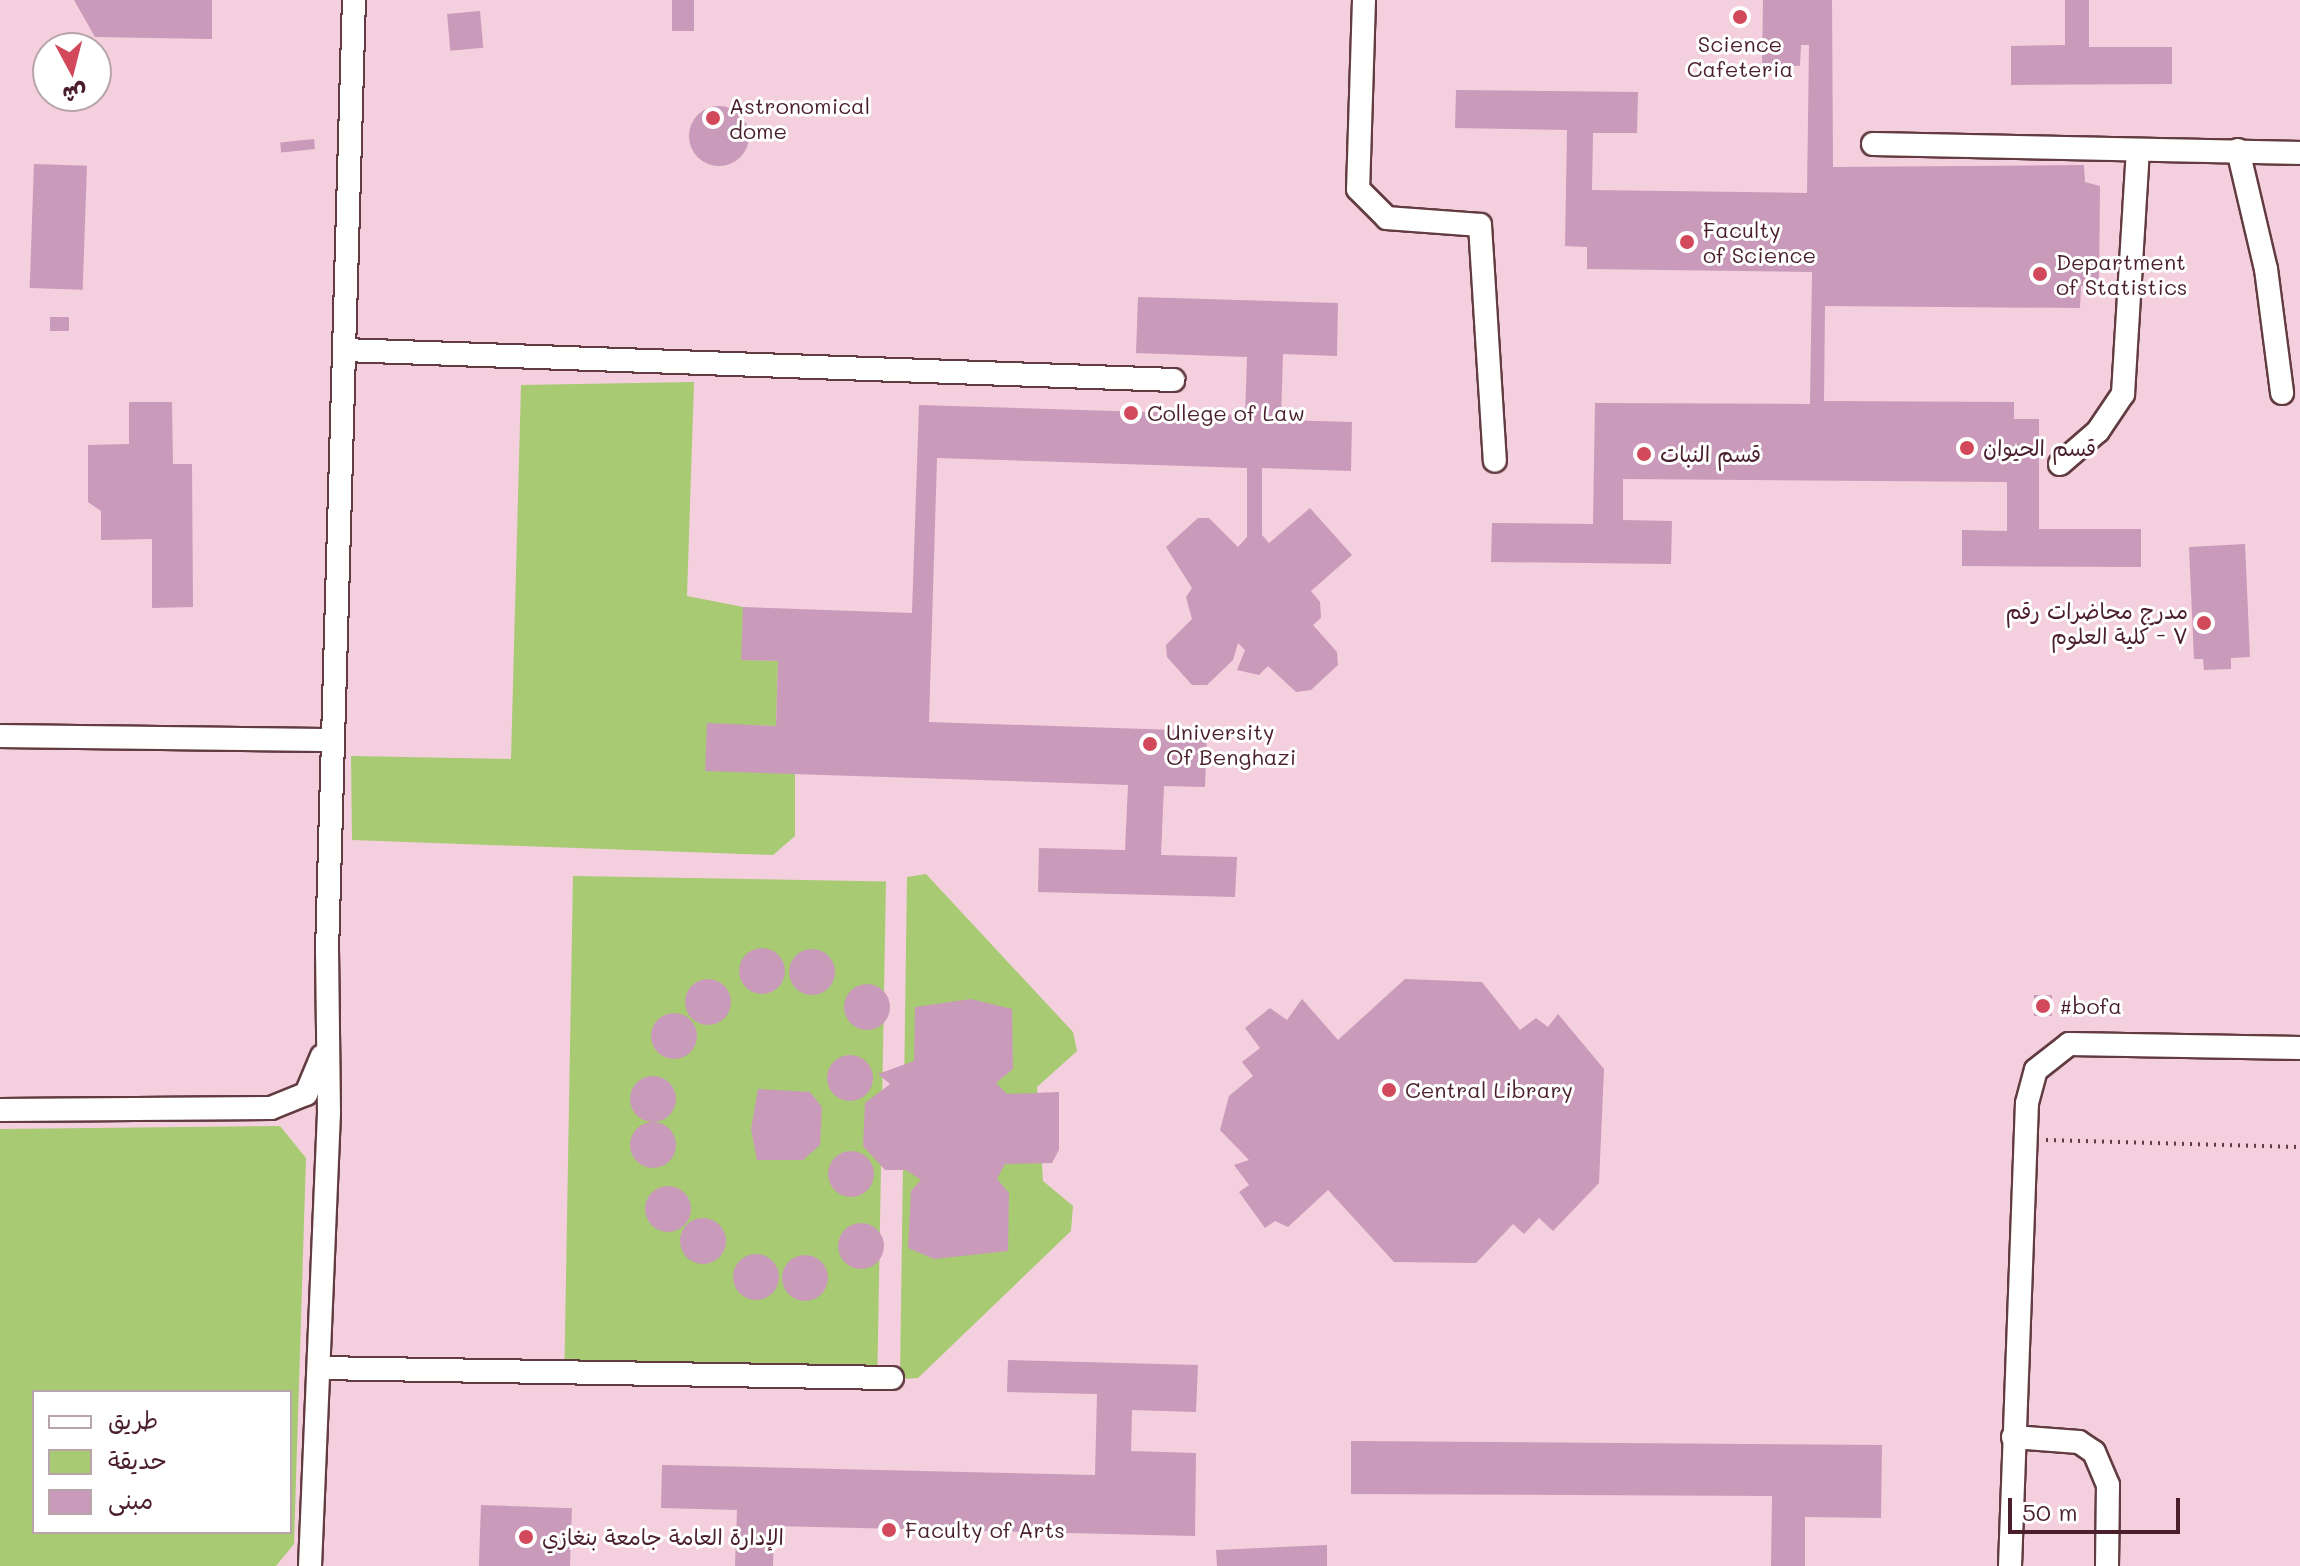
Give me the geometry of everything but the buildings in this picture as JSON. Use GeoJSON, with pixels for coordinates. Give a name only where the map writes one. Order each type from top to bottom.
{"type":"FeatureCollection","features":[{"type":"Feature","properties":{"kind":"lane"},"geometry":{"type":"LineString","coordinates":[[310,1566],[319,1368],[354,0]]}},
{"type":"Feature","properties":{"kind":"lane"},"geometry":{"type":"LineString","coordinates":[[1364,0],[1358,189],[1387,218],[1480,225],[1495,461]]}},
{"type":"Feature","properties":{"kind":"lane"},"geometry":{"type":"LineString","coordinates":[[1873,144],[2300,153]]}},
{"type":"Feature","properties":{"kind":"lane"},"geometry":{"type":"LineString","coordinates":[[2060,464],[2098,431],[2123,394],[2138,150]]}},
{"type":"Feature","properties":{"kind":"lane"},"geometry":{"type":"LineString","coordinates":[[2238,150],[2266,269],[2282,393]]}},
{"type":"Feature","properties":{"kind":"lane"},"geometry":{"type":"LineString","coordinates":[[344,350],[1173,380]]}},
{"type":"Feature","properties":{"kind":"lane"},"geometry":{"type":"LineString","coordinates":[[0,736],[333,740]]}},
{"type":"Feature","properties":{"kind":"lane"},"geometry":{"type":"LineString","coordinates":[[0,1110],[287,1105],[312,1084],[327,1037]]}},
{"type":"Feature","properties":{"kind":"lane"},"geometry":{"type":"LineString","coordinates":[[2010,1566],[2026,1140],[2036,1070],[2069,1044],[2300,1048]]}},
{"type":"Feature","properties":{"kind":"lane"},"geometry":{"type":"LineString","coordinates":[[319,1368],[892,1378]]}},
{"type":"Feature","properties":{"kind":"lane"},"geometry":{"type":"LineString","coordinates":[[2013,1437],[2079,1442],[2094,1452],[2108,1485],[2107,1566]]}},
{"type":"Feature","properties":{"kind":"path"},"geometry":{"type":"LineString","coordinates":[[2026,1140],[2300,1147]]}},
{"type":"Feature","properties":{"kind":"shaded area","name":"University Of Benghazi"},"geometry":{"type":"Polygon","coordinates":[[[0,0],[2300,0],[2300,1566],[0,1566],[0,0]]]}},
{"type":"Feature","properties":{"kind":"green space"},"geometry":{"type":"Polygon","coordinates":[[[694,382],[687,596],[743,607],[742,660],[778,661],[776,726],[707,724],[795,774],[795,836],[773,855],[352,840],[351,756],[511,759],[521,385],[694,382]]]}},
{"type":"Feature","properties":{"kind":"green space"},"geometry":{"type":"Polygon","coordinates":[[[926,874],[1073,1032],[1077,1051],[1037,1087],[1043,1181],[1073,1206],[1071,1231],[918,1378],[900,1379],[907,877],[926,874]]]}},
{"type":"Feature","properties":{"kind":"green space"},"geometry":{"type":"Polygon","coordinates":[[[573,876],[886,881],[877,1369],[564,1364],[573,876]]]}},
{"type":"Feature","properties":{"kind":"green space"},"geometry":{"type":"Polygon","coordinates":[[[280,1126],[306,1158],[294,1544],[276,1566],[0,1566],[0,1129],[280,1126]]]}},
{"type":"Feature","properties":{"kind":"place","name":"Science Cafeteria"},"geometry":{"type":"Point","coordinates":[1740,17]}},
{"type":"Feature","properties":{"kind":"place","name":"Astronomical dome"},"geometry":{"type":"Point","coordinates":[713,118]}},
{"type":"Feature","properties":{"kind":"place","name":"Faculty of Science"},"geometry":{"type":"Point","coordinates":[1687,242]}},
{"type":"Feature","properties":{"kind":"place","name":"Department of Statistics"},"geometry":{"type":"Point","coordinates":[2040,274]}},
{"type":"Feature","properties":{"kind":"place","name":"College of Law"},"geometry":{"type":"Point","coordinates":[1131,413]}},
{"type":"Feature","properties":{"kind":"place","name":"قسم الحيوان"},"geometry":{"type":"Point","coordinates":[1967,448]}},
{"type":"Feature","properties":{"kind":"place","name":"قسم النبات"},"geometry":{"type":"Point","coordinates":[1644,454]}},
{"type":"Feature","properties":{"kind":"place","name":"مدرج محاضرات رقم ٧ - كلية العلوم"},"geometry":{"type":"Point","coordinates":[2204,623]}},
{"type":"Feature","properties":{"kind":"place","name":"University Of Benghazi"},"geometry":{"type":"Point","coordinates":[1150,744]}},
{"type":"Feature","properties":{"kind":"place","name":"#bofa"},"geometry":{"type":"Point","coordinates":[2043,1006]}},
{"type":"Feature","properties":{"kind":"place","name":"Central Library"},"geometry":{"type":"Point","coordinates":[1389,1090]}},
{"type":"Feature","properties":{"kind":"place","name":"Faculty of Arts"},"geometry":{"type":"Point","coordinates":[889,1530]}},
{"type":"Feature","properties":{"kind":"place","name":"الإدارة العامة جامعة بنغازي"},"geometry":{"type":"Point","coordinates":[526,1537]}}]}
